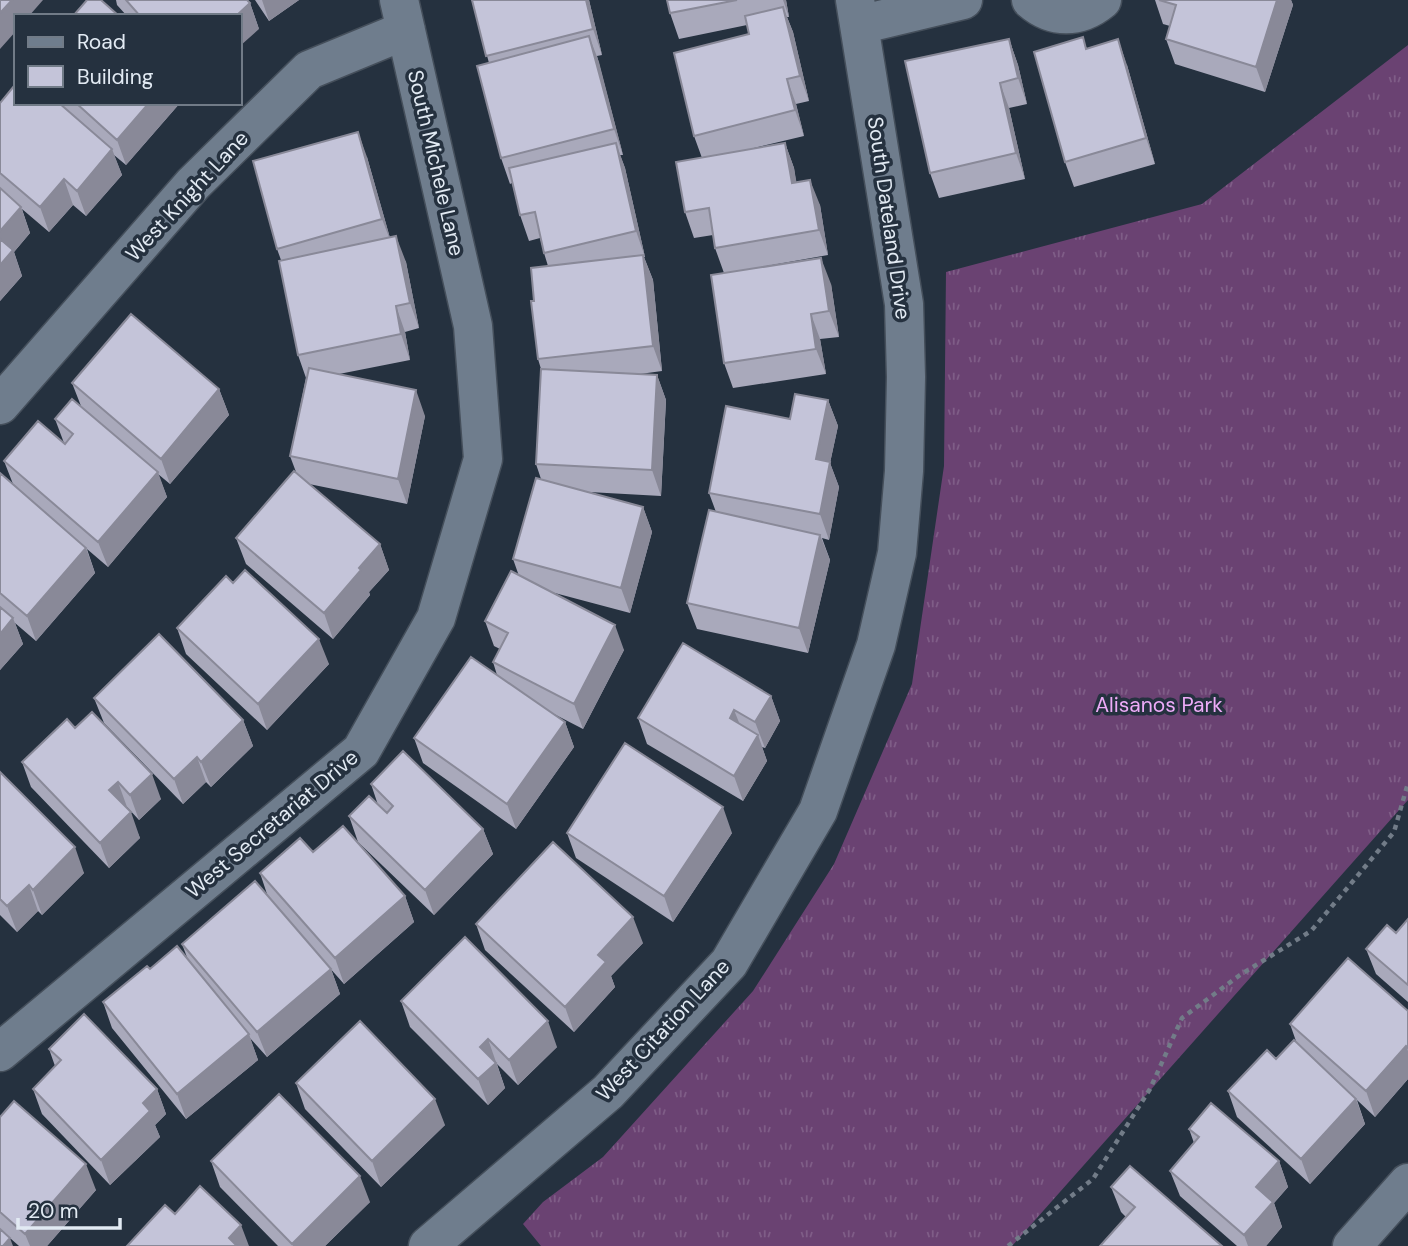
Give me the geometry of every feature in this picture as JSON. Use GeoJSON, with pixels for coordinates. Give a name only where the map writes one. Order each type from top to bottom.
{"type":"FeatureCollection","features":[{"type":"Feature","properties":{"kind":"street"},"geometry":{"type":"LineString","coordinates":[[857,13],[963,0]]}},
{"type":"Feature","properties":{"kind":"street"},"geometry":{"type":"LineString","coordinates":[[1031,0],[1052,13],[1066,15],[1093,8],[1102,0]]}},
{"type":"Feature","properties":{"kind":"street","name":"South Dateland Drive"},"geometry":{"type":"LineString","coordinates":[[857,13],[904,304],[904,471],[897,553],[876,645]]}},
{"type":"Feature","properties":{"kind":"street","name":"South Michele Lane"},"geometry":{"type":"LineString","coordinates":[[403,15],[473,326]]}},
{"type":"Feature","properties":{"kind":"street","name":"West Knight Lane"},"geometry":{"type":"LineString","coordinates":[[0,405],[193,184],[309,70],[403,15]]}},
{"type":"Feature","properties":{"kind":"street","name":"West Secretariat Drive"},"geometry":{"type":"LineString","coordinates":[[0,1052],[361,751],[436,618],[482,459],[473,326]]}},
{"type":"Feature","properties":{"kind":"street","name":"West Citation Lane"},"geometry":{"type":"LineString","coordinates":[[428,1246],[467,1233],[608,1092],[729,963],[818,811],[876,645]]}},
{"type":"Feature","properties":{"kind":"street"},"geometry":{"type":"LineString","coordinates":[[1352,1246],[1408,1182]]}},
{"type":"Feature","properties":{"kind":"path"},"geometry":{"type":"LineString","coordinates":[[1008,1246],[1093,1179],[1150,1089],[1182,1017],[1240,975],[1311,931],[1394,832],[1408,783]]}},
{"type":"Feature","properties":{"kind":"green space","name":"Alisanos Park"},"geometry":{"type":"Polygon","coordinates":[[[1408,45],[1408,800],[1012,1246],[541,1246],[523,1224],[543,1202],[603,1157],[753,991],[834,864],[912,684],[944,466],[946,272],[1202,204],[1408,45]]]}},
{"type":"Feature","properties":{"kind":"building"},"geometry":{"type":"Polygon","coordinates":[[[0,0],[12,0],[0,13],[0,0]]]}},
{"type":"Feature","properties":{"kind":"building"},"geometry":{"type":"Polygon","coordinates":[[[87,0],[101,0],[117,14],[75,14],[87,0]]]}},
{"type":"Feature","properties":{"kind":"building"},"geometry":{"type":"Polygon","coordinates":[[[126,0],[247,0],[250,3],[238,14],[138,14],[126,0]]]}},
{"type":"Feature","properties":{"kind":"building"},"geometry":{"type":"Polygon","coordinates":[[[472,0],[586,0],[593,29],[486,56],[472,0]]]}},
{"type":"Feature","properties":{"kind":"building"},"geometry":{"type":"Polygon","coordinates":[[[667,0],[737,0],[670,13],[667,0]]]}},
{"type":"Feature","properties":{"kind":"building"},"geometry":{"type":"Polygon","coordinates":[[[1159,0],[1277,0],[1256,67],[1166,39],[1176,5],[1159,0]]]}},
{"type":"Feature","properties":{"kind":"building"},"geometry":{"type":"Polygon","coordinates":[[[783,7],[800,76],[787,79],[795,110],[694,136],[674,53],[749,34],[745,16],[783,7]]]}},
{"type":"Feature","properties":{"kind":"building"},"geometry":{"type":"Polygon","coordinates":[[[589,36],[614,129],[501,158],[477,66],[589,36]]]}},
{"type":"Feature","properties":{"kind":"building"},"geometry":{"type":"Polygon","coordinates":[[[1083,37],[1086,49],[1118,39],[1146,138],[1065,162],[1034,52],[1083,37]]]}},
{"type":"Feature","properties":{"kind":"building"},"geometry":{"type":"Polygon","coordinates":[[[1009,39],[1018,78],[1000,83],[1016,153],[930,173],[905,61],[1009,39]]]}},
{"type":"Feature","properties":{"kind":"building"},"geometry":{"type":"Polygon","coordinates":[[[14,86],[14,105],[61,105],[112,149],[77,191],[64,179],[40,207],[0,173],[0,103],[14,86]]]}},
{"type":"Feature","properties":{"kind":"building"},"geometry":{"type":"Polygon","coordinates":[[[78,105],[147,105],[117,140],[78,105]]]}},
{"type":"Feature","properties":{"kind":"building"},"geometry":{"type":"Polygon","coordinates":[[[358,132],[382,219],[277,249],[253,161],[358,132]]]}},
{"type":"Feature","properties":{"kind":"building"},"geometry":{"type":"Polygon","coordinates":[[[616,143],[636,231],[544,253],[535,212],[520,215],[509,168],[616,143]]]}},
{"type":"Feature","properties":{"kind":"building"},"geometry":{"type":"Polygon","coordinates":[[[785,143],[792,183],[810,180],[819,230],[715,248],[709,208],[685,212],[676,162],[785,143]]]}},
{"type":"Feature","properties":{"kind":"building"},"geometry":{"type":"Polygon","coordinates":[[[0,188],[21,207],[0,231],[0,188]]]}},
{"type":"Feature","properties":{"kind":"building"},"geometry":{"type":"Polygon","coordinates":[[[396,236],[410,303],[396,306],[401,334],[298,355],[279,261],[396,236]]]}},
{"type":"Feature","properties":{"kind":"building"},"geometry":{"type":"Polygon","coordinates":[[[0,239],[13,250],[0,265],[0,239]]]}},
{"type":"Feature","properties":{"kind":"building"},"geometry":{"type":"Polygon","coordinates":[[[643,255],[653,346],[538,359],[531,301],[534,301],[531,268],[643,255]]]}},
{"type":"Feature","properties":{"kind":"building"},"geometry":{"type":"Polygon","coordinates":[[[821,258],[829,311],[811,314],[816,349],[724,363],[711,275],[821,258]]]}},
{"type":"Feature","properties":{"kind":"building"},"geometry":{"type":"Polygon","coordinates":[[[131,314],[219,389],[161,459],[72,383],[131,314]]]}},
{"type":"Feature","properties":{"kind":"building"},"geometry":{"type":"Polygon","coordinates":[[[309,368],[416,390],[398,479],[290,456],[309,368]]]}},
{"type":"Feature","properties":{"kind":"building"},"geometry":{"type":"Polygon","coordinates":[[[541,369],[657,375],[652,470],[536,464],[541,369]]]}},
{"type":"Feature","properties":{"kind":"building"},"geometry":{"type":"Polygon","coordinates":[[[795,394],[828,400],[816,459],[830,462],[820,514],[709,493],[726,406],[790,419],[795,394]]]}},
{"type":"Feature","properties":{"kind":"building"},"geometry":{"type":"Polygon","coordinates":[[[72,399],[158,472],[98,542],[4,461],[38,421],[65,444],[73,434],[55,419],[72,399]]]}},
{"type":"Feature","properties":{"kind":"building"},"geometry":{"type":"Polygon","coordinates":[[[294,471],[380,544],[324,613],[236,538],[294,471]]]}},
{"type":"Feature","properties":{"kind":"building"},"geometry":{"type":"Polygon","coordinates":[[[0,473],[86,548],[27,616],[0,593],[0,473]]]}},
{"type":"Feature","properties":{"kind":"building"},"geometry":{"type":"Polygon","coordinates":[[[536,478],[643,507],[621,588],[513,559],[536,478]]]}},
{"type":"Feature","properties":{"kind":"building"},"geometry":{"type":"Polygon","coordinates":[[[709,510],[820,535],[799,628],[687,603],[709,510]]]}},
{"type":"Feature","properties":{"kind":"building"},"geometry":{"type":"Polygon","coordinates":[[[245,570],[319,639],[258,704],[177,628],[226,576],[233,583],[245,570]]]}},
{"type":"Feature","properties":{"kind":"building"},"geometry":{"type":"Polygon","coordinates":[[[511,571],[615,625],[574,704],[493,662],[508,633],[485,621],[511,571]]]}},
{"type":"Feature","properties":{"kind":"building"},"geometry":{"type":"Polygon","coordinates":[[[0,607],[13,618],[0,634],[0,607]]]}},
{"type":"Feature","properties":{"kind":"building"},"geometry":{"type":"Polygon","coordinates":[[[159,634],[243,720],[201,762],[197,757],[174,779],[94,698],[159,634]]]}},
{"type":"Feature","properties":{"kind":"building"},"geometry":{"type":"Polygon","coordinates":[[[683,643],[771,696],[755,722],[734,710],[730,718],[758,735],[734,776],[638,718],[683,643]]]}},
{"type":"Feature","properties":{"kind":"building"},"geometry":{"type":"Polygon","coordinates":[[[471,657],[565,722],[507,804],[414,738],[471,657]]]}},
{"type":"Feature","properties":{"kind":"building"},"geometry":{"type":"Polygon","coordinates":[[[92,712],[152,774],[130,795],[118,782],[109,790],[131,812],[100,843],[22,762],[67,719],[75,728],[92,712]]]}},
{"type":"Feature","properties":{"kind":"building"},"geometry":{"type":"Polygon","coordinates":[[[625,743],[723,807],[664,896],[567,833],[625,743]]]}},
{"type":"Feature","properties":{"kind":"building"},"geometry":{"type":"Polygon","coordinates":[[[403,751],[483,829],[425,890],[349,816],[369,796],[387,813],[393,806],[371,784],[403,751]]]}},
{"type":"Feature","properties":{"kind":"building"},"geometry":{"type":"Polygon","coordinates":[[[0,772],[75,847],[33,890],[29,885],[7,906],[0,899],[0,772]]]}},
{"type":"Feature","properties":{"kind":"building"},"geometry":{"type":"Polygon","coordinates":[[[343,826],[405,896],[335,958],[260,873],[300,838],[313,852],[343,826]]]}},
{"type":"Feature","properties":{"kind":"building"},"geometry":{"type":"Polygon","coordinates":[[[553,842],[633,917],[598,955],[606,962],[565,1007],[476,924],[553,842]]]}},
{"type":"Feature","properties":{"kind":"building"},"geometry":{"type":"Polygon","coordinates":[[[255,881],[331,969],[257,1032],[182,944],[255,881]]]}},
{"type":"Feature","properties":{"kind":"building"},"geometry":{"type":"Polygon","coordinates":[[[1408,919],[1408,985],[1366,949],[1387,925],[1396,933],[1408,919]]]}},
{"type":"Feature","properties":{"kind":"building"},"geometry":{"type":"Polygon","coordinates":[[[465,937],[548,1021],[509,1060],[488,1039],[480,1047],[496,1063],[478,1079],[401,1001],[465,937]]]}},
{"type":"Feature","properties":{"kind":"building"},"geometry":{"type":"Polygon","coordinates":[[[177,946],[249,1034],[177,1094],[103,1002],[147,966],[150,969],[177,946]]]}},
{"type":"Feature","properties":{"kind":"building"},"geometry":{"type":"Polygon","coordinates":[[[1348,958],[1408,1011],[1408,1048],[1406,1046],[1366,1091],[1290,1024],[1348,958]]]}},
{"type":"Feature","properties":{"kind":"building"},"geometry":{"type":"Polygon","coordinates":[[[84,1014],[157,1089],[143,1103],[150,1111],[101,1160],[33,1089],[61,1060],[49,1049],[84,1014]]]}},
{"type":"Feature","properties":{"kind":"building"},"geometry":{"type":"Polygon","coordinates":[[[360,1021],[435,1099],[372,1161],[296,1083],[360,1021]]]}},
{"type":"Feature","properties":{"kind":"building"},"geometry":{"type":"Polygon","coordinates":[[[1294,1040],[1356,1099],[1301,1159],[1228,1091],[1267,1050],[1276,1059],[1294,1040]]]}},
{"type":"Feature","properties":{"kind":"building"},"geometry":{"type":"Polygon","coordinates":[[[279,1094],[360,1176],[292,1244],[211,1161],[279,1094]]]}},
{"type":"Feature","properties":{"kind":"building"},"geometry":{"type":"Polygon","coordinates":[[[14,1101],[86,1164],[25,1234],[0,1212],[0,1117],[14,1101]]]}},
{"type":"Feature","properties":{"kind":"building"},"geometry":{"type":"Polygon","coordinates":[[[1211,1103],[1279,1161],[1256,1187],[1273,1202],[1244,1235],[1170,1171],[1199,1137],[1189,1129],[1211,1103]]]}},
{"type":"Feature","properties":{"kind":"building"},"geometry":{"type":"Polygon","coordinates":[[[1130,1166],[1222,1246],[1100,1246],[1135,1207],[1111,1187],[1130,1166]]]}},
{"type":"Feature","properties":{"kind":"building"},"geometry":{"type":"Polygon","coordinates":[[[200,1186],[241,1225],[229,1238],[237,1246],[127,1246],[165,1205],[175,1214],[200,1186]]]}},
{"type":"Feature","properties":{"kind":"building"},"geometry":{"type":"Polygon","coordinates":[[[0,1229],[10,1238],[3,1246],[0,1246],[0,1229]]]}}]}
